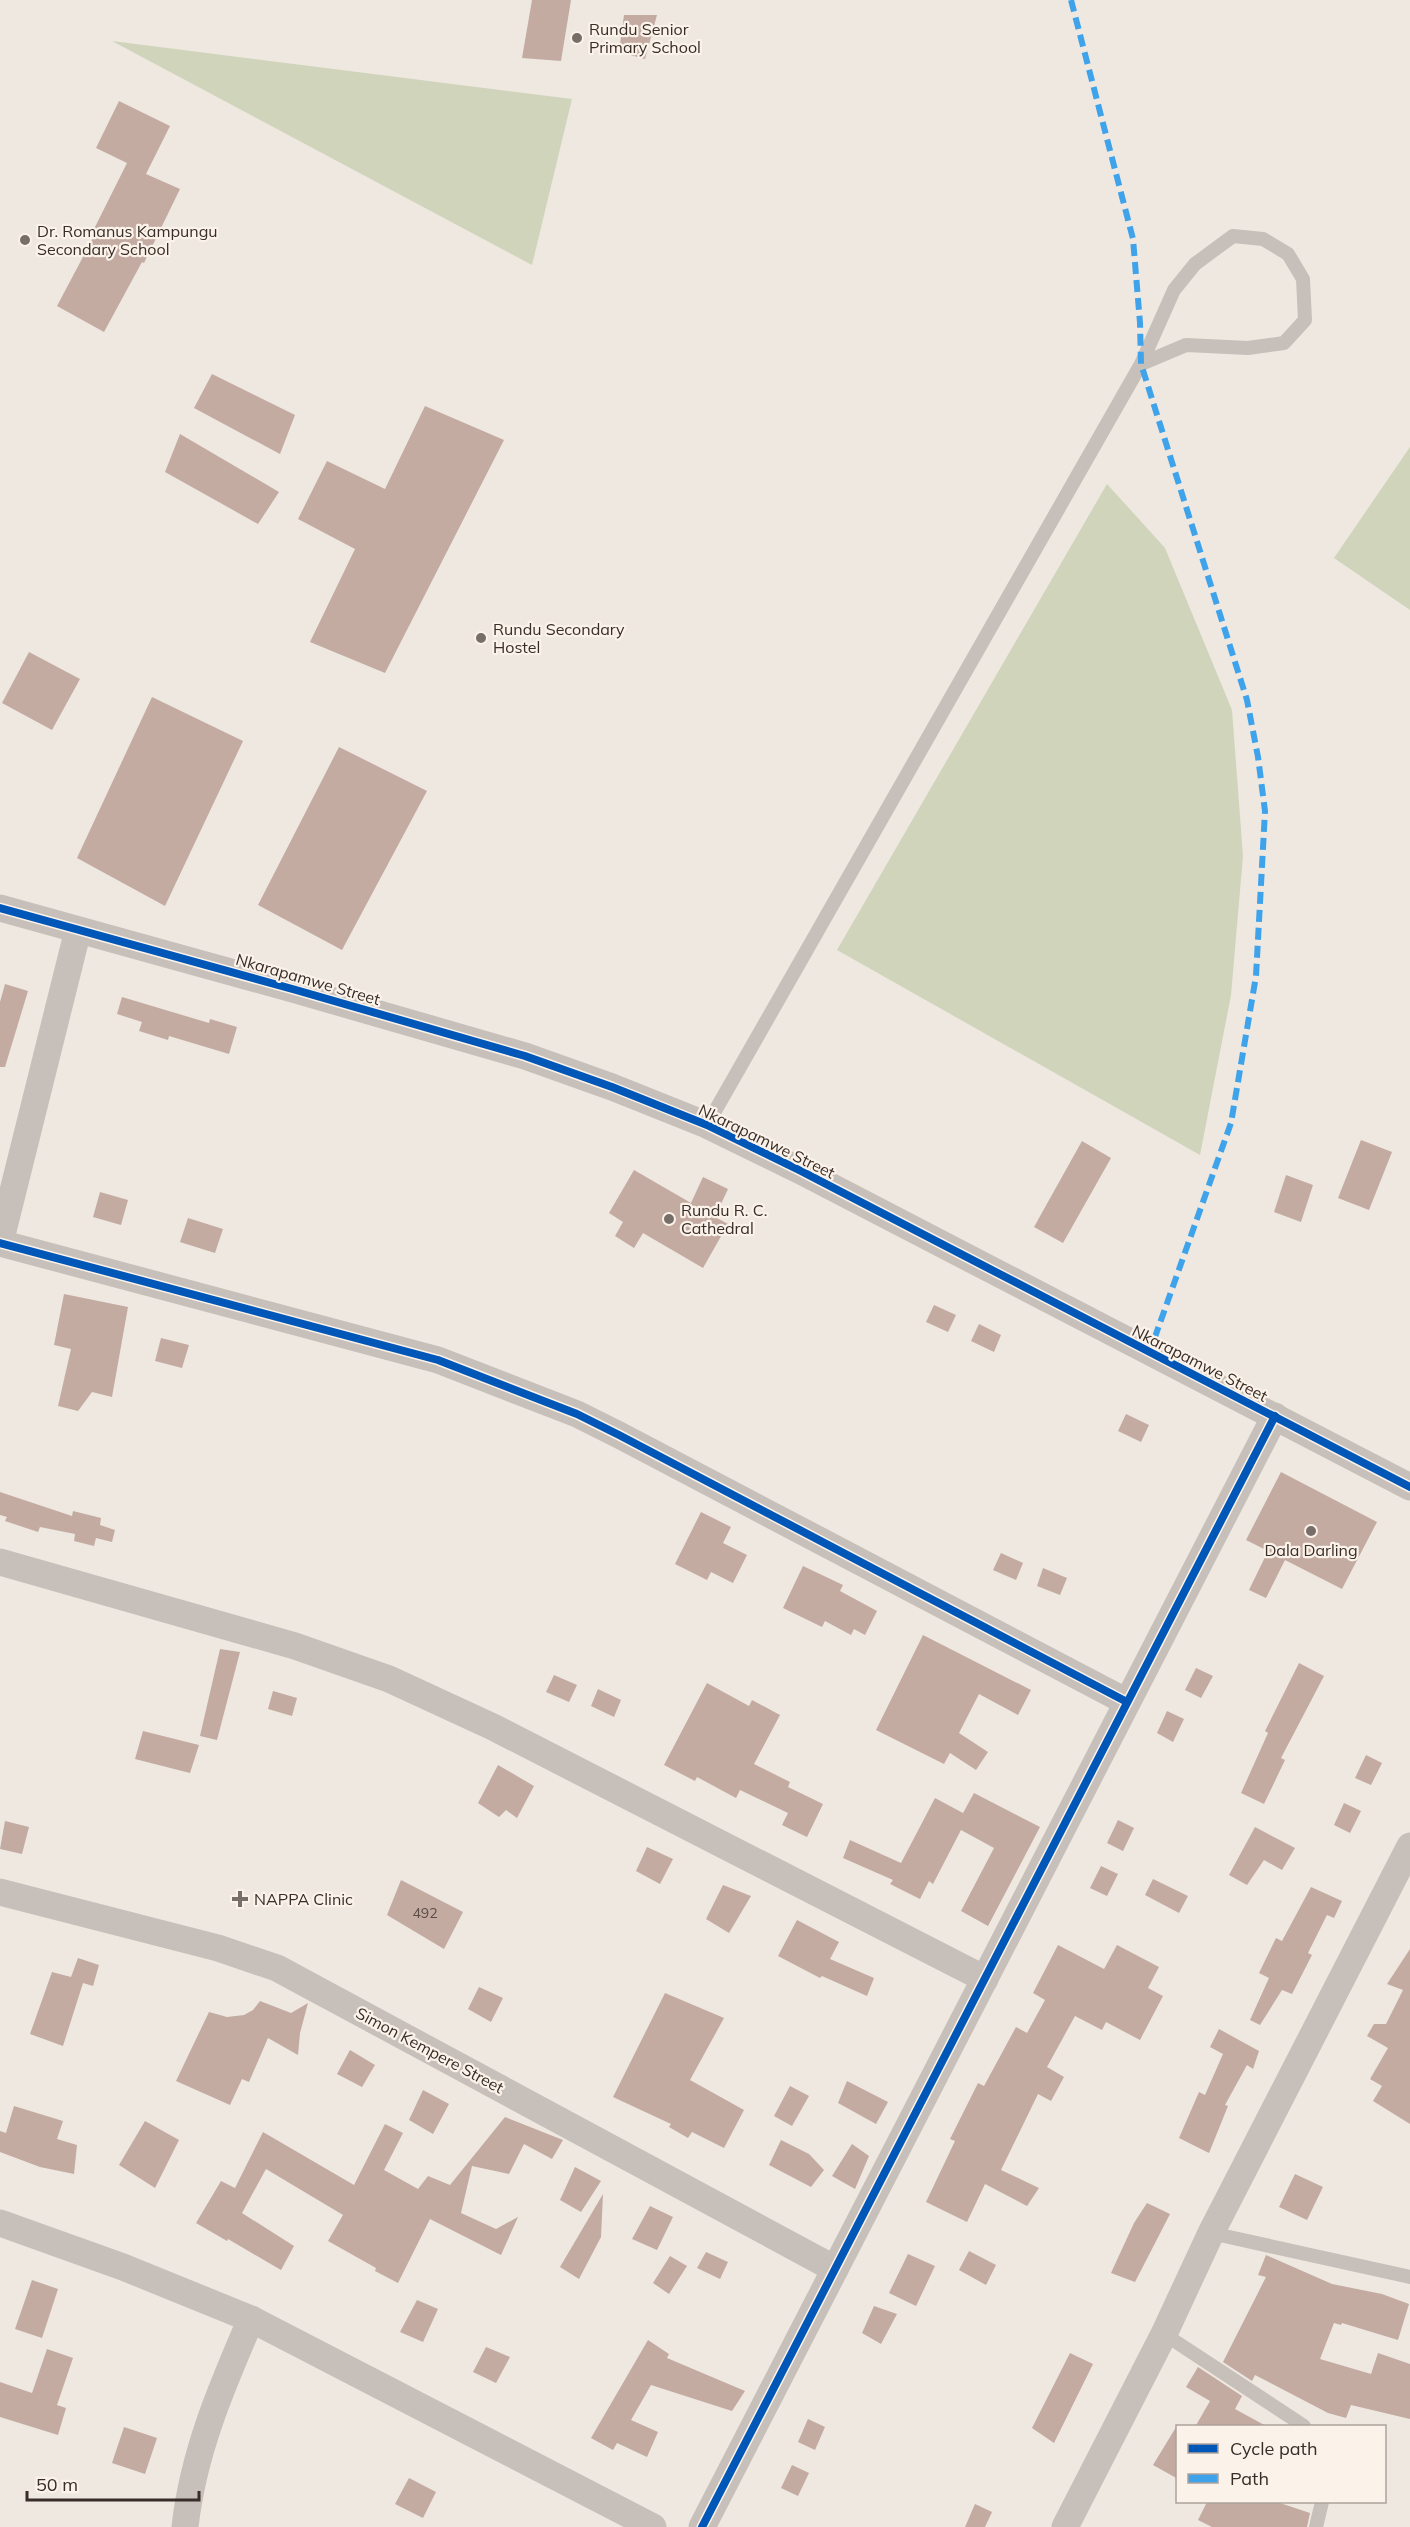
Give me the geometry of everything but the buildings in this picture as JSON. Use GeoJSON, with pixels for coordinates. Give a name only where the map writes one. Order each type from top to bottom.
{"type":"FeatureCollection","features":[{"type":"Feature","properties":{"kind":"street","name":"Nkarapamwe Street"},"geometry":{"type":"LineString","coordinates":[[0,908],[525,1056],[612,1087],[707,1125],[812,1177],[1410,1487]]}},
{"type":"Feature","properties":{"kind":"street"},"geometry":{"type":"LineString","coordinates":[[78,930],[0,1243],[438,1360],[535,1397],[619,1435],[1127,1702]]}},
{"type":"Feature","properties":{"kind":"street"},"geometry":{"type":"LineString","coordinates":[[702,2527],[1275,1416]]}},
{"type":"Feature","properties":{"kind":"street"},"geometry":{"type":"LineString","coordinates":[[0,1562],[295,1646],[389,1679],[493,1727],[985,1980]]}},
{"type":"Feature","properties":{"kind":"street"},"geometry":{"type":"LineString","coordinates":[[1065,2527],[1164,2334],[1211,2233],[1410,1846]]}},
{"type":"Feature","properties":{"kind":"street","name":"Simon Kempere Street"},"geometry":{"type":"LineString","coordinates":[[0,1892],[218,1948],[277,1968],[835,2269]]}},
{"type":"Feature","properties":{"kind":"street"},"geometry":{"type":"LineString","coordinates":[[0,2223],[123,2267],[251,2319],[653,2527]]}},
{"type":"Feature","properties":{"kind":"street"},"geometry":{"type":"LineString","coordinates":[[185,2527],[199,2458],[217,2397],[251,2319]]}},
{"type":"Feature","properties":{"kind":"lane"},"geometry":{"type":"LineString","coordinates":[[707,1125],[1141,364],[1174,290],[1195,264],[1233,236],[1263,239],[1288,254],[1303,279],[1305,320],[1284,343],[1248,348],[1186,345],[1141,364]]}},
{"type":"Feature","properties":{"kind":"lane"},"geometry":{"type":"LineString","coordinates":[[1211,2233],[1410,2277]]}},
{"type":"Feature","properties":{"kind":"lane"},"geometry":{"type":"LineString","coordinates":[[1164,2334],[1301,2425]]}},
{"type":"Feature","properties":{"kind":"lane"},"geometry":{"type":"LineString","coordinates":[[1316,2527],[1322,2503]]}},
{"type":"Feature","properties":{"kind":"green space"},"geometry":{"type":"Polygon","coordinates":[[[112,41],[572,99],[532,265],[112,41]]]}},
{"type":"Feature","properties":{"kind":"green space"},"geometry":{"type":"Polygon","coordinates":[[[1410,447],[1410,610],[1334,558],[1410,447]]]}},
{"type":"Feature","properties":{"kind":"green space"},"geometry":{"type":"Polygon","coordinates":[[[1107,484],[1165,548],[1232,710],[1243,856],[1231,995],[1200,1155],[837,950],[1107,484]]]}},
{"type":"Feature","properties":{"kind":"marked path"},"geometry":{"type":"LineString","coordinates":[[1071,0],[1133,239],[1141,364],[1247,700],[1265,811],[1256,976],[1231,1123],[1150,1351]]}},
{"type":"Feature","properties":{"kind":"cycle path"},"geometry":{"type":"LineString","coordinates":[[0,908],[525,1056],[612,1087],[707,1125],[801,1171],[1410,1487]]}},
{"type":"Feature","properties":{"kind":"cycle path"},"geometry":{"type":"LineString","coordinates":[[0,1243],[438,1360],[577,1414],[1127,1702]]}},
{"type":"Feature","properties":{"kind":"cycle path"},"geometry":{"type":"LineString","coordinates":[[702,2527],[1275,1416]]}},
{"type":"Feature","properties":{"kind":"place","name":"Rundu Senior Primary School"},"geometry":{"type":"Point","coordinates":[577,38]}},
{"type":"Feature","properties":{"kind":"place","name":"Dr. Romanus Kampungu Secondary School"},"geometry":{"type":"Point","coordinates":[25,240]}},
{"type":"Feature","properties":{"kind":"place","name":"Rundu Secondary Hostel"},"geometry":{"type":"Point","coordinates":[481,638]}},
{"type":"Feature","properties":{"kind":"place","name":"Rundu R. C. Cathedral"},"geometry":{"type":"Point","coordinates":[669,1219]}},
{"type":"Feature","properties":{"kind":"place","name":"Dala Darling"},"geometry":{"type":"Point","coordinates":[1311,1531]}},
{"type":"Feature","properties":{"kind":"place","name":"NAPPA Clinic"},"geometry":{"type":"Point","coordinates":[240,1899]}}]}
